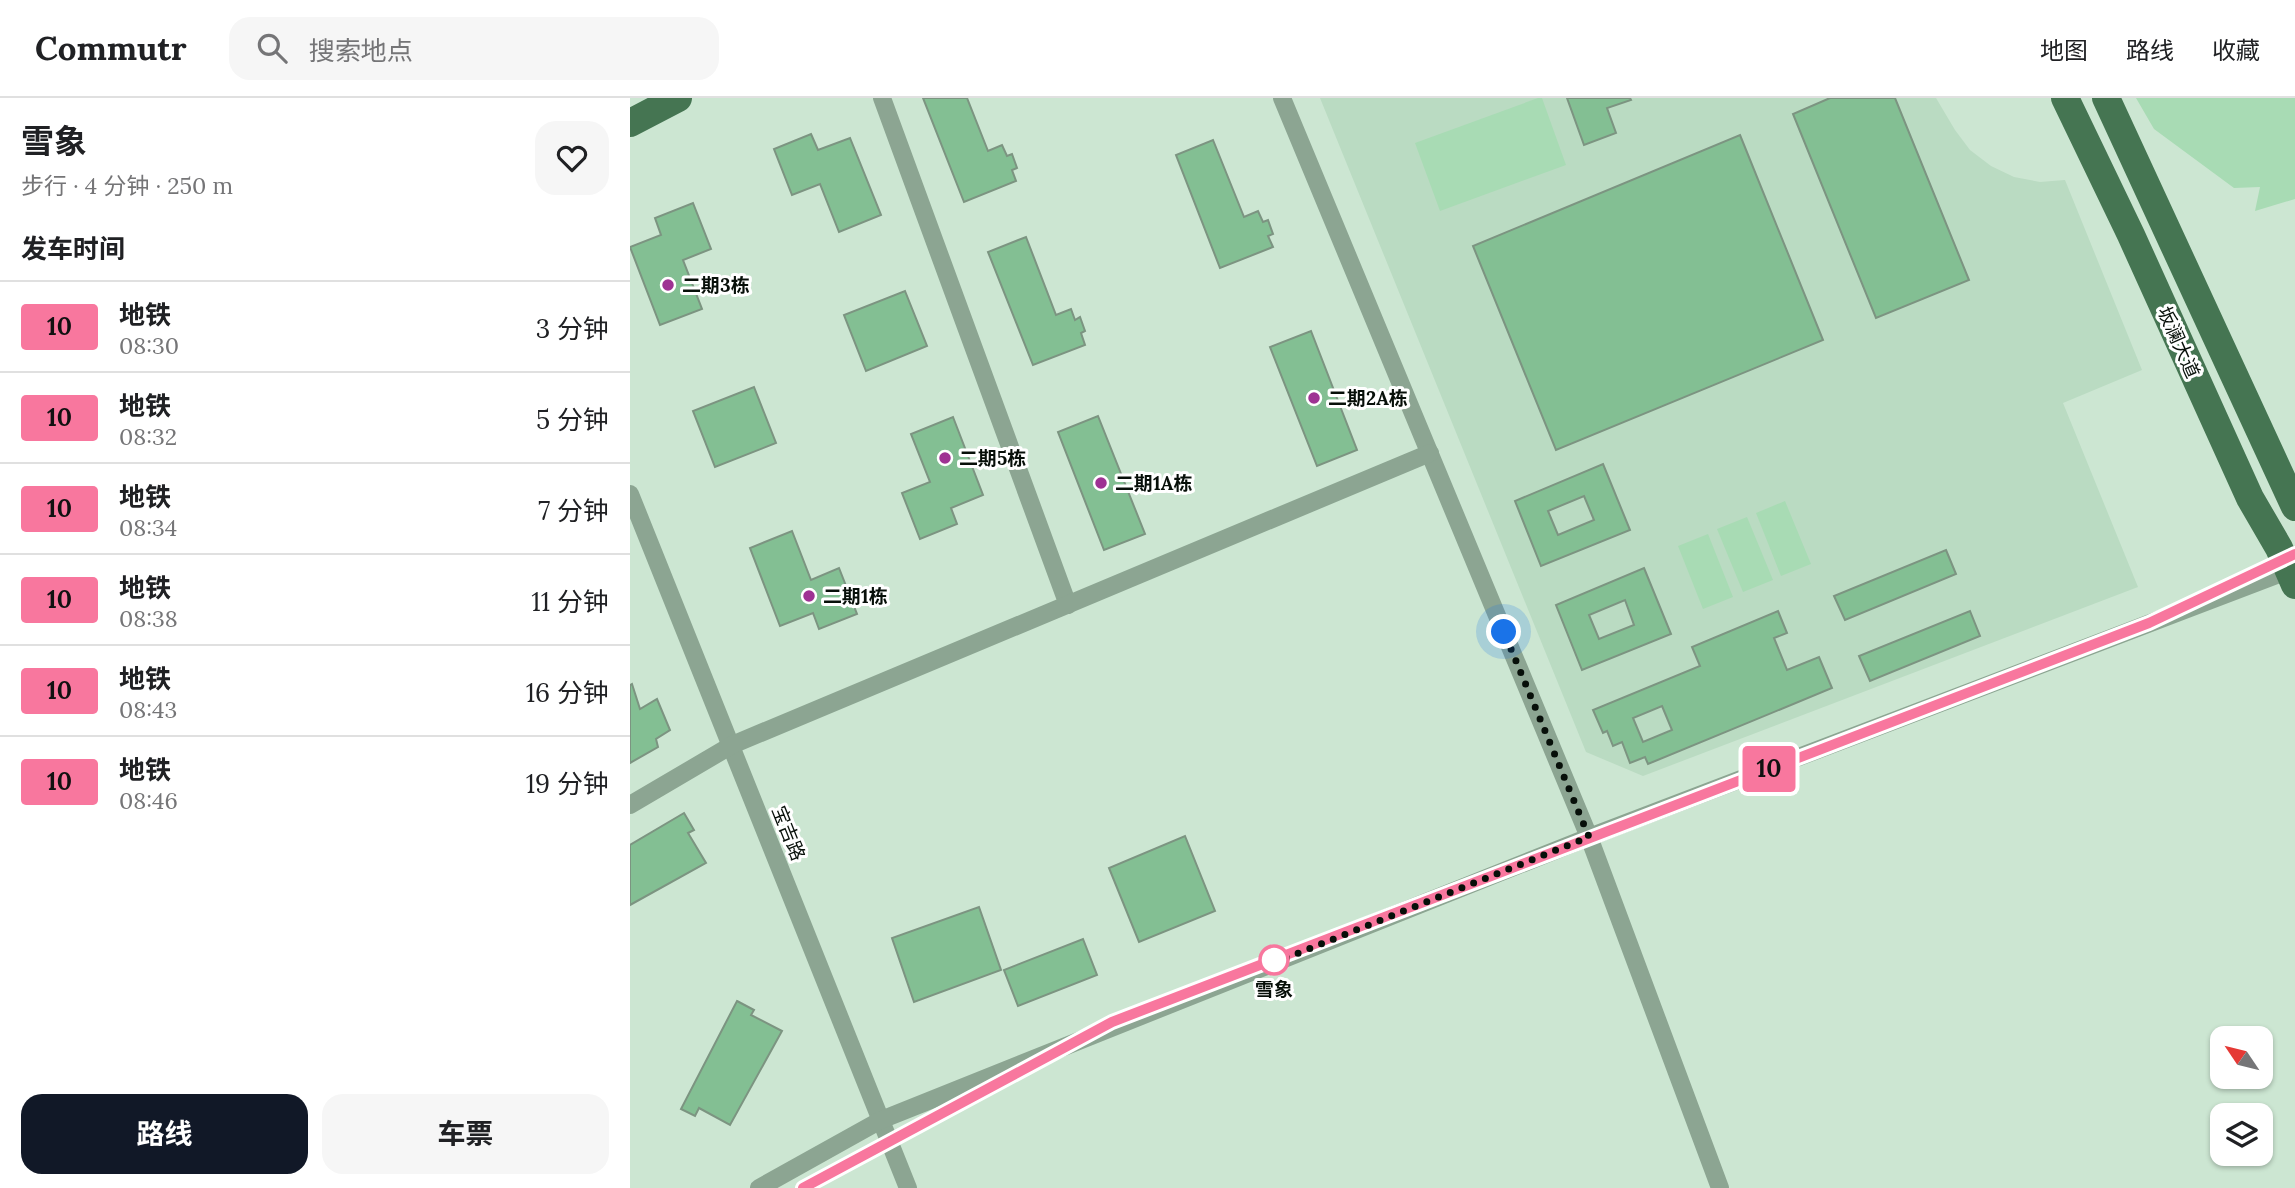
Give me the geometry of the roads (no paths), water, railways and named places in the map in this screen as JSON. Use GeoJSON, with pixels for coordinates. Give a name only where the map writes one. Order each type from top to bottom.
{"type":"FeatureCollection","features":[{"type":"Feature","properties":{"kind":"main road"},"geometry":{"type":"LineString","coordinates":[[630,123],[678,98]]}},
{"type":"Feature","properties":{"kind":"main road","name":"坂澜大道"},"geometry":{"type":"LineString","coordinates":[[2065,98],[2126,224],[2250,498],[2293,575]]}},
{"type":"Feature","properties":{"kind":"main road","name":"坂澜大道"},"geometry":{"type":"LineString","coordinates":[[2106,98],[2295,507]]}},
{"type":"Feature","properties":{"kind":"street"},"geometry":{"type":"LineString","coordinates":[[882,98],[1068,604]]}},
{"type":"Feature","properties":{"kind":"street"},"geometry":{"type":"LineString","coordinates":[[1282,98],[1589,837],[1720,1188]]}},
{"type":"Feature","properties":{"kind":"street"},"geometry":{"type":"LineString","coordinates":[[630,805],[732,745],[1430,453]]}},
{"type":"Feature","properties":{"kind":"street","name":"宝吉路"},"geometry":{"type":"LineString","coordinates":[[630,494],[908,1188]]}},
{"type":"Feature","properties":{"kind":"street"},"geometry":{"type":"LineString","coordinates":[[759,1188],[881,1120],[1589,837],[2293,575]]}},
{"type":"Feature","properties":{"kind":"metro line","name":"10"},"geometry":{"type":"LineString","coordinates":[[803,1188],[1112,1022],[2149,623],[2295,554]]}},
{"type":"Feature","properties":{"kind":"place","name":"二期3栋"},"geometry":{"type":"Point","coordinates":[668,285]}},
{"type":"Feature","properties":{"kind":"place","name":"二期2A栋"},"geometry":{"type":"Point","coordinates":[1314,398]}},
{"type":"Feature","properties":{"kind":"place","name":"二期5栋"},"geometry":{"type":"Point","coordinates":[945,458]}},
{"type":"Feature","properties":{"kind":"place","name":"二期1A栋"},"geometry":{"type":"Point","coordinates":[1101,483]}},
{"type":"Feature","properties":{"kind":"place","name":"二期1栋"},"geometry":{"type":"Point","coordinates":[809,596]}},
{"type":"Feature","properties":{"kind":"place","name":"雪象"},"geometry":{"type":"Point","coordinates":[1274,960]}}]}
